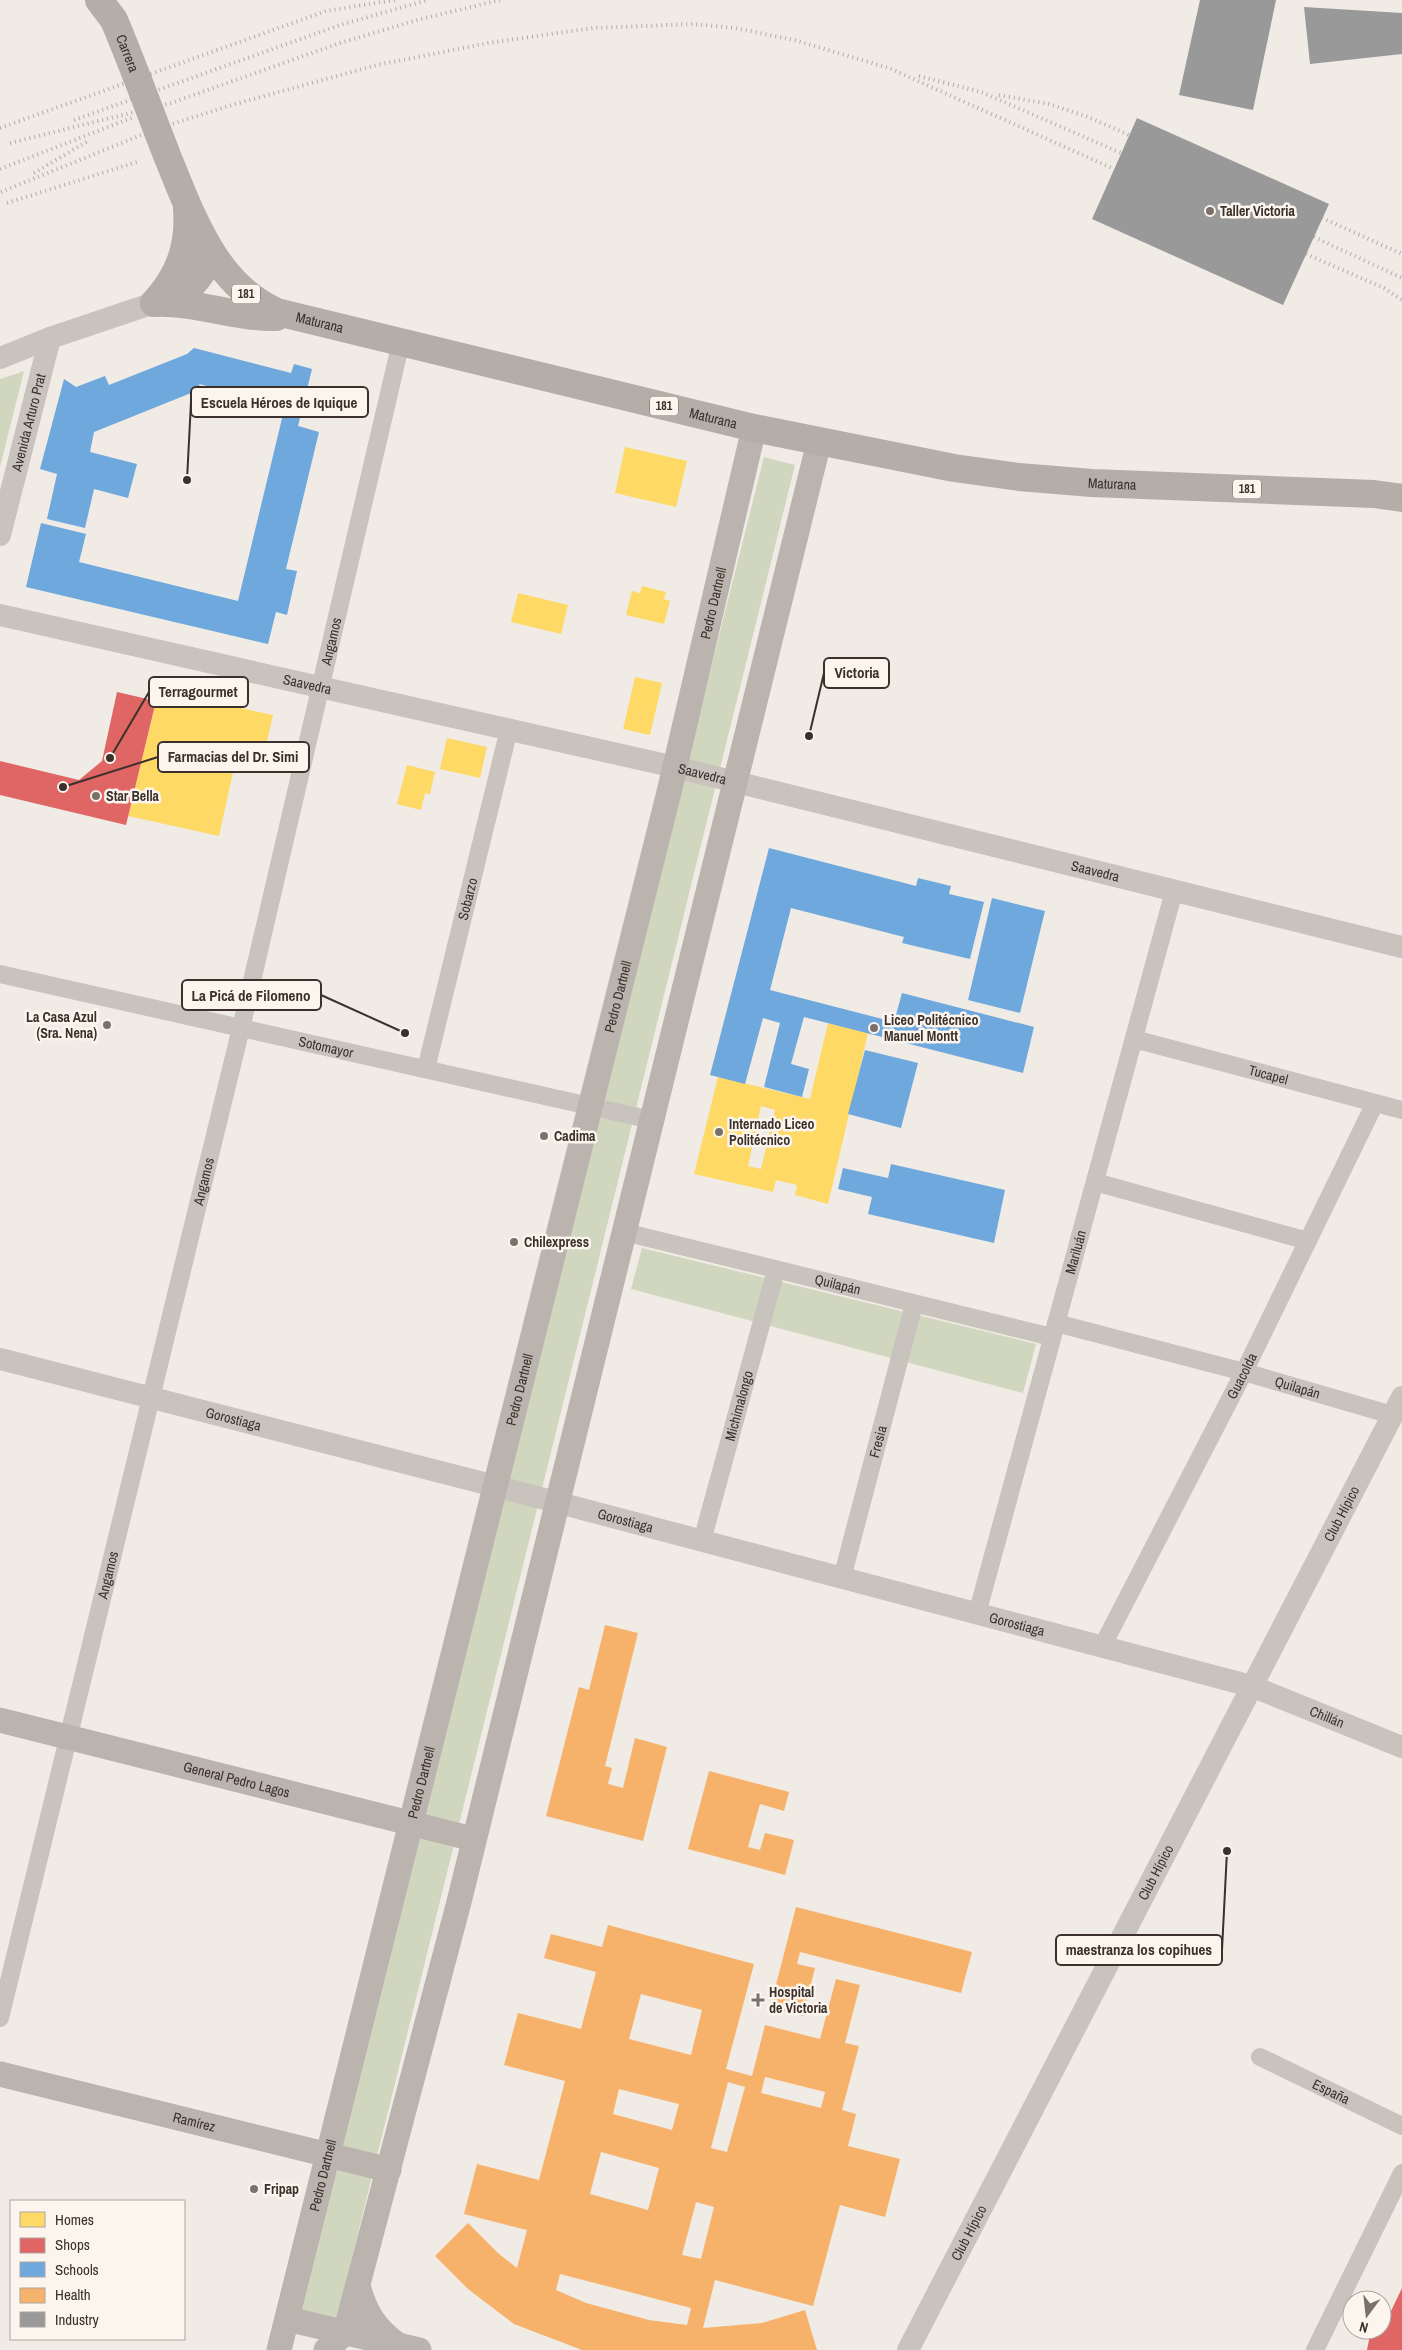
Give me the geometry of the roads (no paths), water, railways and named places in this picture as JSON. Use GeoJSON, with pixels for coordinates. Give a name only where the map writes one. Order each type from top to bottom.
{"type":"FeatureCollection","features":[{"type":"Feature","properties":{"kind":"highway","name":"Carrera"},"geometry":{"type":"LineString","coordinates":[[109,7],[149,110]]}},
{"type":"Feature","properties":{"kind":"highway","name":"Maturana"},"geometry":{"type":"LineString","coordinates":[[149,110],[187,205],[212,253],[245,292],[265,306],[293,317],[754,428],[954,468],[1019,477],[1092,483],[1374,494],[1402,498]]}},
{"type":"Feature","properties":{"kind":"highway"},"geometry":{"type":"LineString","coordinates":[[154,303],[174,278],[181,264],[188,236],[187,205]]}},
{"type":"Feature","properties":{"kind":"highway"},"geometry":{"type":"LineString","coordinates":[[154,303],[180,294],[188,289],[201,274],[212,253]]}},
{"type":"Feature","properties":{"kind":"highway"},"geometry":{"type":"LineString","coordinates":[[154,303],[188,303],[252,315],[293,317]]}},
{"type":"Feature","properties":{"kind":"main road","name":"Pedro Dartnell"},"geometry":{"type":"LineString","coordinates":[[279,2350],[675,767],[754,428]]}},
{"type":"Feature","properties":{"kind":"main road"},"geometry":{"type":"LineString","coordinates":[[326,2350],[346,2333],[390,2170],[474,1839],[818,442]]}},
{"type":"Feature","properties":{"kind":"main road","name":"General Pedro Lagos"},"geometry":{"type":"LineString","coordinates":[[0,1720],[474,1839]]}},
{"type":"Feature","properties":{"kind":"main road","name":"Ramírez"},"geometry":{"type":"LineString","coordinates":[[0,2074],[390,2170]]}},
{"type":"Feature","properties":{"kind":"main road"},"geometry":{"type":"LineString","coordinates":[[358,2285],[371,2319],[379,2329],[409,2348]]}},
{"type":"Feature","properties":{"kind":"main road"},"geometry":{"type":"LineString","coordinates":[[287,2319],[409,2348]]}},
{"type":"Feature","properties":{"kind":"main road"},"geometry":{"type":"LineString","coordinates":[[346,2333],[366,2350]]}},
{"type":"Feature","properties":{"kind":"street"},"geometry":{"type":"LineString","coordinates":[[0,358],[50,338],[154,303]]}},
{"type":"Feature","properties":{"kind":"street","name":"Avenida Arturo Prat"},"geometry":{"type":"LineString","coordinates":[[0,535],[50,338]]}},
{"type":"Feature","properties":{"kind":"street","name":"Angamos"},"geometry":{"type":"LineString","coordinates":[[0,2018],[241,1028],[401,342]]}},
{"type":"Feature","properties":{"kind":"street","name":"Saavedra"},"geometry":{"type":"LineString","coordinates":[[0,615],[675,767],[1402,947]]}},
{"type":"Feature","properties":{"kind":"street","name":"Sobarzo"},"geometry":{"type":"LineString","coordinates":[[426,1069],[509,730]]}},
{"type":"Feature","properties":{"kind":"street","name":"Mariluán"},"geometry":{"type":"LineString","coordinates":[[977,1614],[1174,891]]}},
{"type":"Feature","properties":{"kind":"street","name":"Sotomayor"},"geometry":{"type":"LineString","coordinates":[[0,974],[652,1120]]}},
{"type":"Feature","properties":{"kind":"street","name":"Tucapel"},"geometry":{"type":"LineString","coordinates":[[1134,1039],[1402,1110]]}},
{"type":"Feature","properties":{"kind":"street","name":"Guacolda"},"geometry":{"type":"LineString","coordinates":[[1102,1647],[1244,1372],[1375,1103]]}},
{"type":"Feature","properties":{"kind":"street"},"geometry":{"type":"LineString","coordinates":[[1095,1182],[1308,1241]]}},
{"type":"Feature","properties":{"kind":"street","name":"Quilapán"},"geometry":{"type":"LineString","coordinates":[[624,1232],[914,1304],[1054,1330],[1397,1406]]}},
{"type":"Feature","properties":{"kind":"street","name":"Michimalongo"},"geometry":{"type":"LineString","coordinates":[[702,1541],[776,1270]]}},
{"type":"Feature","properties":{"kind":"street","name":"Fresia"},"geometry":{"type":"LineString","coordinates":[[842,1578],[914,1304]]}},
{"type":"Feature","properties":{"kind":"street","name":"Gorostiaga"},"geometry":{"type":"LineString","coordinates":[[0,1360],[151,1400],[495,1486],[1251,1686]]}},
{"type":"Feature","properties":{"kind":"street","name":"Club Hípico"},"geometry":{"type":"LineString","coordinates":[[908,2350],[1397,1406]]}},
{"type":"Feature","properties":{"kind":"street","name":"Chillán"},"geometry":{"type":"LineString","coordinates":[[1251,1686],[1402,1747]]}},
{"type":"Feature","properties":{"kind":"street","name":"España"},"geometry":{"type":"LineString","coordinates":[[1260,2057],[1402,2126]]}},
{"type":"Feature","properties":{"kind":"street"},"geometry":{"type":"LineString","coordinates":[[1315,2350],[1402,2173]]}},
{"type":"Feature","properties":{"kind":"railway"},"geometry":{"type":"LineString","coordinates":[[0,128],[326,11],[395,0]]}},
{"type":"Feature","properties":{"kind":"railway"},"geometry":{"type":"LineString","coordinates":[[74,120],[340,25],[428,0]]}},
{"type":"Feature","properties":{"kind":"railway"},"geometry":{"type":"LineString","coordinates":[[10,143],[171,103],[340,43],[421,19],[500,0]]}},
{"type":"Feature","properties":{"kind":"railway"},"geometry":{"type":"LineString","coordinates":[[1,192],[156,129],[235,104],[377,65],[488,43],[593,28],[694,24],[735,28],[794,40],[889,68],[1114,169]]}},
{"type":"Feature","properties":{"kind":"railway"},"geometry":{"type":"LineString","coordinates":[[919,76],[981,92],[1121,153]]}},
{"type":"Feature","properties":{"kind":"railway"},"geometry":{"type":"LineString","coordinates":[[999,95],[1049,104],[1088,117],[1129,135]]}},
{"type":"Feature","properties":{"kind":"railway"},"geometry":{"type":"LineString","coordinates":[[0,169],[134,117]]}},
{"type":"Feature","properties":{"kind":"railway"},"geometry":{"type":"LineString","coordinates":[[34,173],[88,141]]}},
{"type":"Feature","properties":{"kind":"railway"},"geometry":{"type":"LineString","coordinates":[[7,203],[140,161]]}},
{"type":"Feature","properties":{"kind":"railway"},"geometry":{"type":"LineString","coordinates":[[1322,218],[1402,254]]}},
{"type":"Feature","properties":{"kind":"railway"},"geometry":{"type":"LineString","coordinates":[[1314,237],[1402,278]]}},
{"type":"Feature","properties":{"kind":"railway"},"geometry":{"type":"LineString","coordinates":[[1306,254],[1384,288],[1402,300]]}},
{"type":"Feature","properties":{"kind":"place","name":"Taller Victoria"},"geometry":{"type":"Point","coordinates":[1210,211]}},
{"type":"Feature","properties":{"kind":"place","name":"Escuela Héroes de Iquique"},"geometry":{"type":"Point","coordinates":[187,480]}},
{"type":"Feature","properties":{"kind":"place","name":"Victoria"},"geometry":{"type":"Point","coordinates":[809,736]}},
{"type":"Feature","properties":{"kind":"place","name":"Terragourmet"},"geometry":{"type":"Point","coordinates":[110,758]}},
{"type":"Feature","properties":{"kind":"place","name":"Farmacias del Dr. Simi"},"geometry":{"type":"Point","coordinates":[63,787]}},
{"type":"Feature","properties":{"kind":"place","name":"Star Bella"},"geometry":{"type":"Point","coordinates":[96,796]}},
{"type":"Feature","properties":{"kind":"place","name":"La Casa Azul (Sra. Nena)"},"geometry":{"type":"Point","coordinates":[107,1025]}},
{"type":"Feature","properties":{"kind":"place","name":"Liceo Politécnico Manuel Montt"},"geometry":{"type":"Point","coordinates":[874,1028]}},
{"type":"Feature","properties":{"kind":"place","name":"La Picá de Filomeno"},"geometry":{"type":"Point","coordinates":[405,1033]}},
{"type":"Feature","properties":{"kind":"place","name":"Internado Liceo Politécnico"},"geometry":{"type":"Point","coordinates":[719,1132]}},
{"type":"Feature","properties":{"kind":"place","name":"Cadima"},"geometry":{"type":"Point","coordinates":[544,1136]}},
{"type":"Feature","properties":{"kind":"place","name":"Chilexpress"},"geometry":{"type":"Point","coordinates":[514,1242]}},
{"type":"Feature","properties":{"kind":"place","name":"maestranza los copihues"},"geometry":{"type":"Point","coordinates":[1227,1851]}},
{"type":"Feature","properties":{"kind":"place","name":"Hospital de Victoria"},"geometry":{"type":"Point","coordinates":[758,2000]}},
{"type":"Feature","properties":{"kind":"place","name":"Fripap"},"geometry":{"type":"Point","coordinates":[254,2189]}}]}
